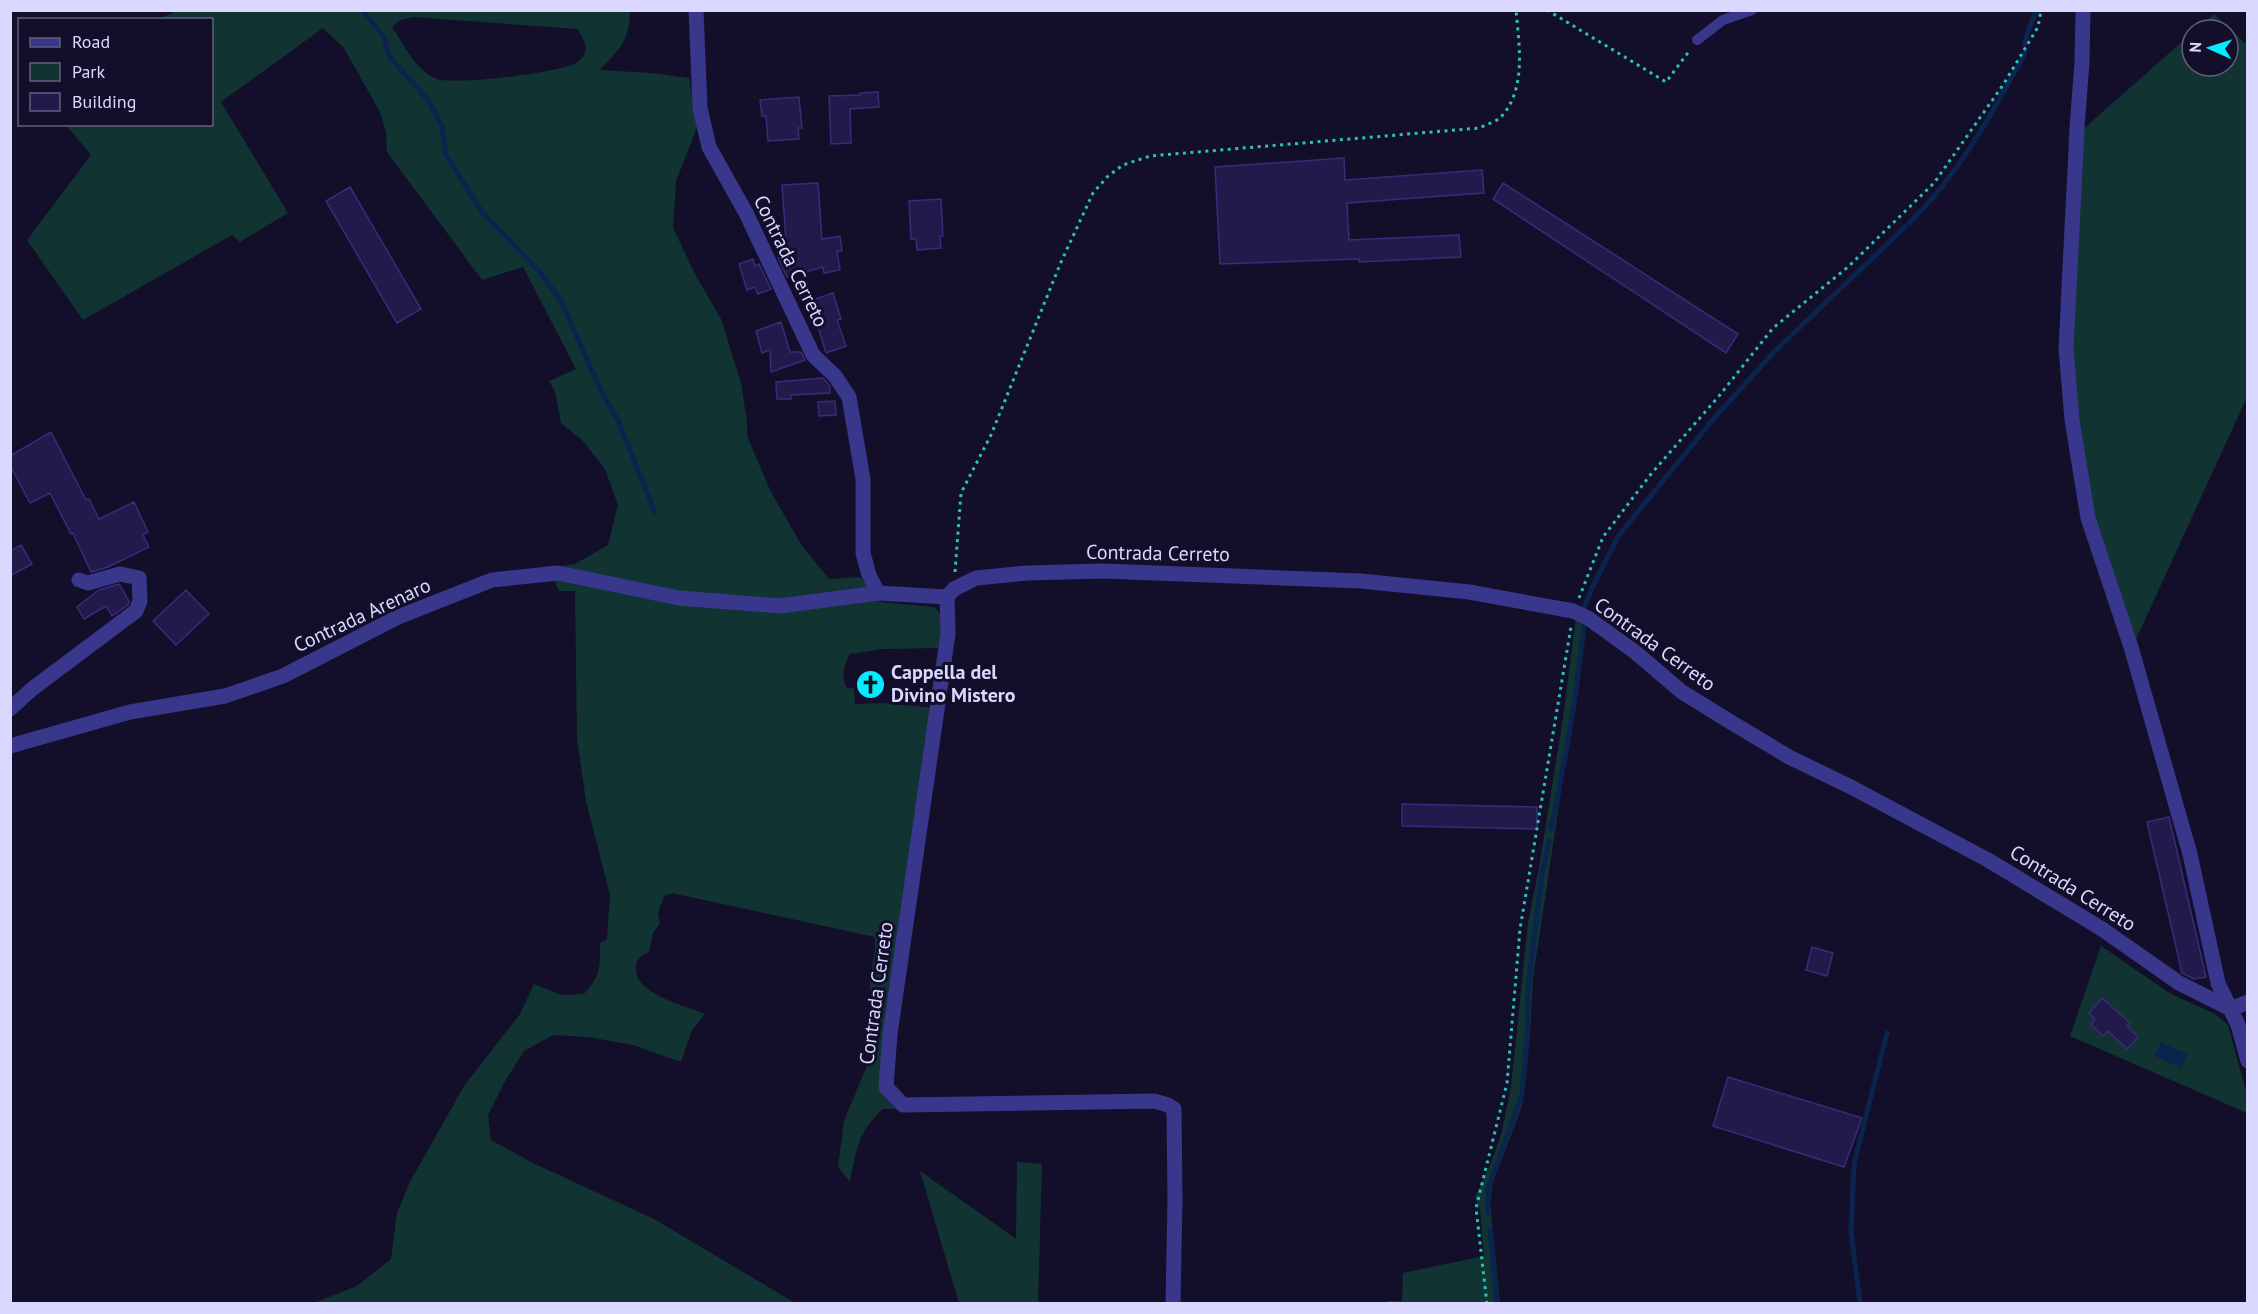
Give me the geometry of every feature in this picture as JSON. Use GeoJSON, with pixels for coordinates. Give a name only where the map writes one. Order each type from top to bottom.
{"type":"FeatureCollection","features":[{"type":"Feature","properties":{"kind":"street","name":"Contrada Cerreto"},"geometry":{"type":"LineString","coordinates":[[696,10],[700,108],[709,147],[746,213],[813,354],[835,376],[849,397],[863,479],[863,553],[869,575],[878,593],[951,593],[976,578],[1027,573],[1103,572],[1361,581],[1469,592],[1574,611],[1588,618],[1635,652],[1682,692],[1743,730],[1789,757],[1851,787],[1988,860],[2102,929],[2179,983],[2231,1009]]}},
{"type":"Feature","properties":{"kind":"street"},"geometry":{"type":"LineString","coordinates":[[2083,10],[2066,348],[2072,420],[2088,518],[2131,647],[2190,854],[2218,983],[2238,1025],[2247,1061]]}},
{"type":"Feature","properties":{"kind":"street","name":"Contrada Arenaro"},"geometry":{"type":"LineString","coordinates":[[10,746],[130,712],[225,696],[244,690],[283,676],[398,616],[492,580],[558,573],[679,598],[780,606],[878,593]]}},
{"type":"Feature","properties":{"kind":"street"},"geometry":{"type":"LineString","coordinates":[[10,709],[136,611],[140,601],[139,578],[120,574],[88,583],[79,580]]}},
{"type":"Feature","properties":{"kind":"street","name":"Contrada Cerreto"},"geometry":{"type":"LineString","coordinates":[[951,593],[948,634],[890,1034],[886,1087],[903,1105],[1154,1101],[1168,1105],[1174,1110],[1173,1304]]}},
{"type":"Feature","properties":{"kind":"street"},"geometry":{"type":"LineString","coordinates":[[2231,1009],[2247,1002]]}},
{"type":"Feature","properties":{"kind":"lane"},"geometry":{"type":"LineString","coordinates":[[1697,40],[1723,20],[1752,10]]}},
{"type":"Feature","properties":{"kind":"path"},"geometry":{"type":"LineString","coordinates":[[951,593],[961,493],[991,435],[1061,262],[1093,193],[1108,176],[1123,165],[1150,156],[1479,128],[1499,118],[1510,100],[1520,74],[1516,10]]}},
{"type":"Feature","properties":{"kind":"path"},"geometry":{"type":"LineString","coordinates":[[1547,10],[1666,82],[1697,40]]}},
{"type":"Feature","properties":{"kind":"path"},"geometry":{"type":"LineString","coordinates":[[1487,1304],[1476,1208],[1507,1083],[1520,929],[1574,611],[1603,537],[1651,474],[1719,396],[1773,328],[1848,267],[1934,183],[2003,85],[2038,27],[2041,10]]}},
{"type":"Feature","properties":{"kind":"green space"},"geometry":{"type":"Polygon","coordinates":[[[177,11],[630,11],[628,29],[622,44],[599,70],[689,78],[697,128],[676,181],[673,228],[696,276],[721,319],[741,383],[747,436],[770,490],[802,546],[829,579],[860,577],[880,602],[934,607],[943,617],[941,648],[883,649],[850,654],[843,674],[846,687],[854,689],[855,704],[882,703],[934,708],[882,1094],[896,1109],[883,1109],[868,1125],[856,1151],[850,1182],[838,1167],[844,1121],[871,1056],[874,1029],[870,1009],[870,978],[875,937],[672,893],[664,896],[658,913],[660,924],[653,933],[649,952],[639,958],[636,969],[638,978],[652,992],[705,1014],[692,1030],[681,1062],[633,1045],[588,1037],[553,1035],[524,1051],[488,1115],[491,1140],[531,1162],[654,1219],[795,1303],[314,1303],[357,1286],[391,1259],[397,1213],[410,1182],[464,1086],[520,1014],[534,984],[561,995],[584,994],[597,976],[600,943],[607,940],[610,895],[586,801],[577,739],[575,591],[559,591],[549,568],[575,564],[608,545],[618,505],[605,469],[583,441],[561,423],[555,392],[549,381],[576,369],[523,267],[482,280],[387,152],[386,133],[380,112],[344,48],[323,28],[221,102],[288,213],[240,242],[232,235],[83,320],[27,240],[91,155],[67,126],[213,126],[213,18],[160,18],[177,11]],[[413,17],[400,20],[392,27],[411,57],[423,70],[437,79],[447,80],[509,77],[554,70],[570,65],[579,61],[584,54],[582,37],[577,29],[413,17]]]}},
{"type":"Feature","properties":{"kind":"green space"},"geometry":{"type":"Polygon","coordinates":[[[2240,38],[2247,45],[2247,397],[2133,646],[2092,507],[2076,422],[2072,314],[2081,131],[2180,44],[2180,78],[2240,78],[2240,38]]]}},
{"type":"Feature","properties":{"kind":"green space"},"geometry":{"type":"Polygon","coordinates":[[[1576,617],[1586,624],[1533,978],[1530,1036],[1522,1106],[1493,1182],[1490,1202],[1500,1303],[1388,1304],[1388,1301],[1402,1301],[1403,1273],[1484,1256],[1480,1210],[1475,1197],[1501,1135],[1511,1087],[1528,923],[1563,718],[1576,617]]]}},
{"type":"Feature","properties":{"kind":"green space"},"geometry":{"type":"Polygon","coordinates":[[[2101,946],[2171,994],[2215,1014],[2228,1025],[2247,1095],[2247,1113],[2070,1036],[2101,946]]]}},
{"type":"Feature","properties":{"kind":"green space"},"geometry":{"type":"Polygon","coordinates":[[[1017,1162],[1042,1164],[1038,1303],[959,1303],[920,1171],[1016,1239],[1017,1162]]]}},
{"type":"Feature","properties":{"kind":"water"},"geometry":{"type":"Polygon","coordinates":[[[2161,1042],[2187,1054],[2181,1068],[2155,1056],[2161,1042]]]}},
{"type":"Feature","properties":{"kind":"building"},"geometry":{"type":"Polygon","coordinates":[[[878,92],[879,107],[850,109],[851,143],[831,144],[829,96],[878,92]]]}},
{"type":"Feature","properties":{"kind":"building"},"geometry":{"type":"Polygon","coordinates":[[[799,97],[802,128],[798,128],[799,139],[768,141],[766,116],[762,116],[760,100],[799,97]]]}},
{"type":"Feature","properties":{"kind":"building"},"geometry":{"type":"Polygon","coordinates":[[[1344,158],[1345,180],[1482,170],[1484,193],[1347,203],[1349,240],[1459,235],[1461,257],[1359,262],[1359,259],[1220,264],[1215,167],[1344,158]]]}},
{"type":"Feature","properties":{"kind":"building"},"geometry":{"type":"Polygon","coordinates":[[[818,183],[822,239],[840,236],[842,251],[837,251],[840,270],[824,273],[823,267],[787,277],[778,258],[781,257],[777,243],[786,240],[782,185],[818,183]]]}},
{"type":"Feature","properties":{"kind":"building"},"geometry":{"type":"Polygon","coordinates":[[[1503,183],[1738,334],[1726,353],[1493,199],[1503,183]]]}},
{"type":"Feature","properties":{"kind":"building"},"geometry":{"type":"Polygon","coordinates":[[[350,187],[421,309],[397,323],[326,201],[350,187]]]}},
{"type":"Feature","properties":{"kind":"building"},"geometry":{"type":"Polygon","coordinates":[[[941,199],[943,236],[940,237],[941,248],[917,250],[916,239],[911,239],[909,201],[941,199]]]}},
{"type":"Feature","properties":{"kind":"building"},"geometry":{"type":"Polygon","coordinates":[[[753,259],[755,266],[759,264],[771,289],[758,294],[755,287],[747,290],[739,264],[753,259]]]}},
{"type":"Feature","properties":{"kind":"building"},"geometry":{"type":"Polygon","coordinates":[[[833,293],[841,319],[837,320],[846,346],[826,353],[810,301],[833,293]]]}},
{"type":"Feature","properties":{"kind":"building"},"geometry":{"type":"Polygon","coordinates":[[[781,322],[790,352],[801,352],[805,360],[771,372],[770,350],[762,353],[756,331],[781,322]]]}},
{"type":"Feature","properties":{"kind":"building"},"geometry":{"type":"Polygon","coordinates":[[[823,378],[830,386],[830,393],[791,395],[791,399],[777,399],[776,382],[823,378]]]}},
{"type":"Feature","properties":{"kind":"building"},"geometry":{"type":"Polygon","coordinates":[[[835,401],[836,415],[819,416],[818,402],[835,401]]]}},
{"type":"Feature","properties":{"kind":"building"},"geometry":{"type":"Polygon","coordinates":[[[51,432],[86,500],[89,499],[99,519],[134,502],[148,532],[143,535],[149,547],[108,567],[91,572],[73,533],[71,534],[50,493],[30,503],[10,465],[10,456],[51,432]]]}},
{"type":"Feature","properties":{"kind":"building"},"geometry":{"type":"Polygon","coordinates":[[[21,545],[32,564],[10,576],[10,551],[21,545]]]}},
{"type":"Feature","properties":{"kind":"building"},"geometry":{"type":"Polygon","coordinates":[[[119,584],[129,601],[128,605],[112,616],[106,606],[84,619],[77,607],[99,590],[119,584]]]}},
{"type":"Feature","properties":{"kind":"building"},"geometry":{"type":"Polygon","coordinates":[[[186,590],[209,614],[176,645],[153,621],[186,590]]]}},
{"type":"Feature","properties":{"kind":"building"},"geometry":{"type":"Polygon","coordinates":[[[1402,804],[1537,807],[1537,829],[1402,826],[1402,804]]]}},
{"type":"Feature","properties":{"kind":"building"},"geometry":{"type":"Polygon","coordinates":[[[2169,817],[2206,977],[2194,979],[2182,973],[2147,822],[2169,817]]]}},
{"type":"Feature","properties":{"kind":"building"},"geometry":{"type":"Polygon","coordinates":[[[1812,947],[1833,953],[1827,976],[1806,970],[1812,947]]]}},
{"type":"Feature","properties":{"kind":"building"},"geometry":{"type":"Polygon","coordinates":[[[2102,998],[2130,1023],[2127,1026],[2138,1037],[2127,1049],[2108,1031],[2103,1036],[2091,1024],[2095,1019],[2089,1013],[2102,998]]]}},
{"type":"Feature","properties":{"kind":"building"},"geometry":{"type":"Polygon","coordinates":[[[1728,1077],[1862,1118],[1844,1167],[1713,1126],[1728,1077]]]}},
{"type":"Feature","properties":{"kind":"waterway"},"geometry":{"type":"LineString","coordinates":[[362,10],[384,37],[389,56],[428,100],[442,126],[446,155],[482,212],[539,271],[561,301],[602,393],[618,420],[655,512]]}},
{"type":"Feature","properties":{"kind":"waterway"},"geometry":{"type":"LineString","coordinates":[[2025,44],[2035,10]]}},
{"type":"Feature","properties":{"kind":"waterway"},"geometry":{"type":"LineString","coordinates":[[1909,223],[1944,185],[1959,164],[2025,53]]}},
{"type":"Feature","properties":{"kind":"waterway"},"geometry":{"type":"LineString","coordinates":[[1583,610],[1619,535],[1715,417],[1775,351],[1905,227]]}},
{"type":"Feature","properties":{"kind":"waterway"},"geometry":{"type":"LineString","coordinates":[[1551,829],[1570,726],[1584,623]]}},
{"type":"Feature","properties":{"kind":"waterway"},"geometry":{"type":"LineString","coordinates":[[1488,1213],[1488,1188],[1522,1095],[1528,989],[1542,874],[1549,841]]}},
{"type":"Feature","properties":{"kind":"waterway"},"geometry":{"type":"LineString","coordinates":[[1860,1304],[1851,1231],[1854,1164],[1887,1033]]}},
{"type":"Feature","properties":{"kind":"waterway"},"geometry":{"type":"LineString","coordinates":[[1490,1230],[1497,1304]]}},
{"type":"Feature","properties":{"kind":"place","name":"Cappella del Divino Mistero"},"geometry":{"type":"Point","coordinates":[870,684]}}]}
